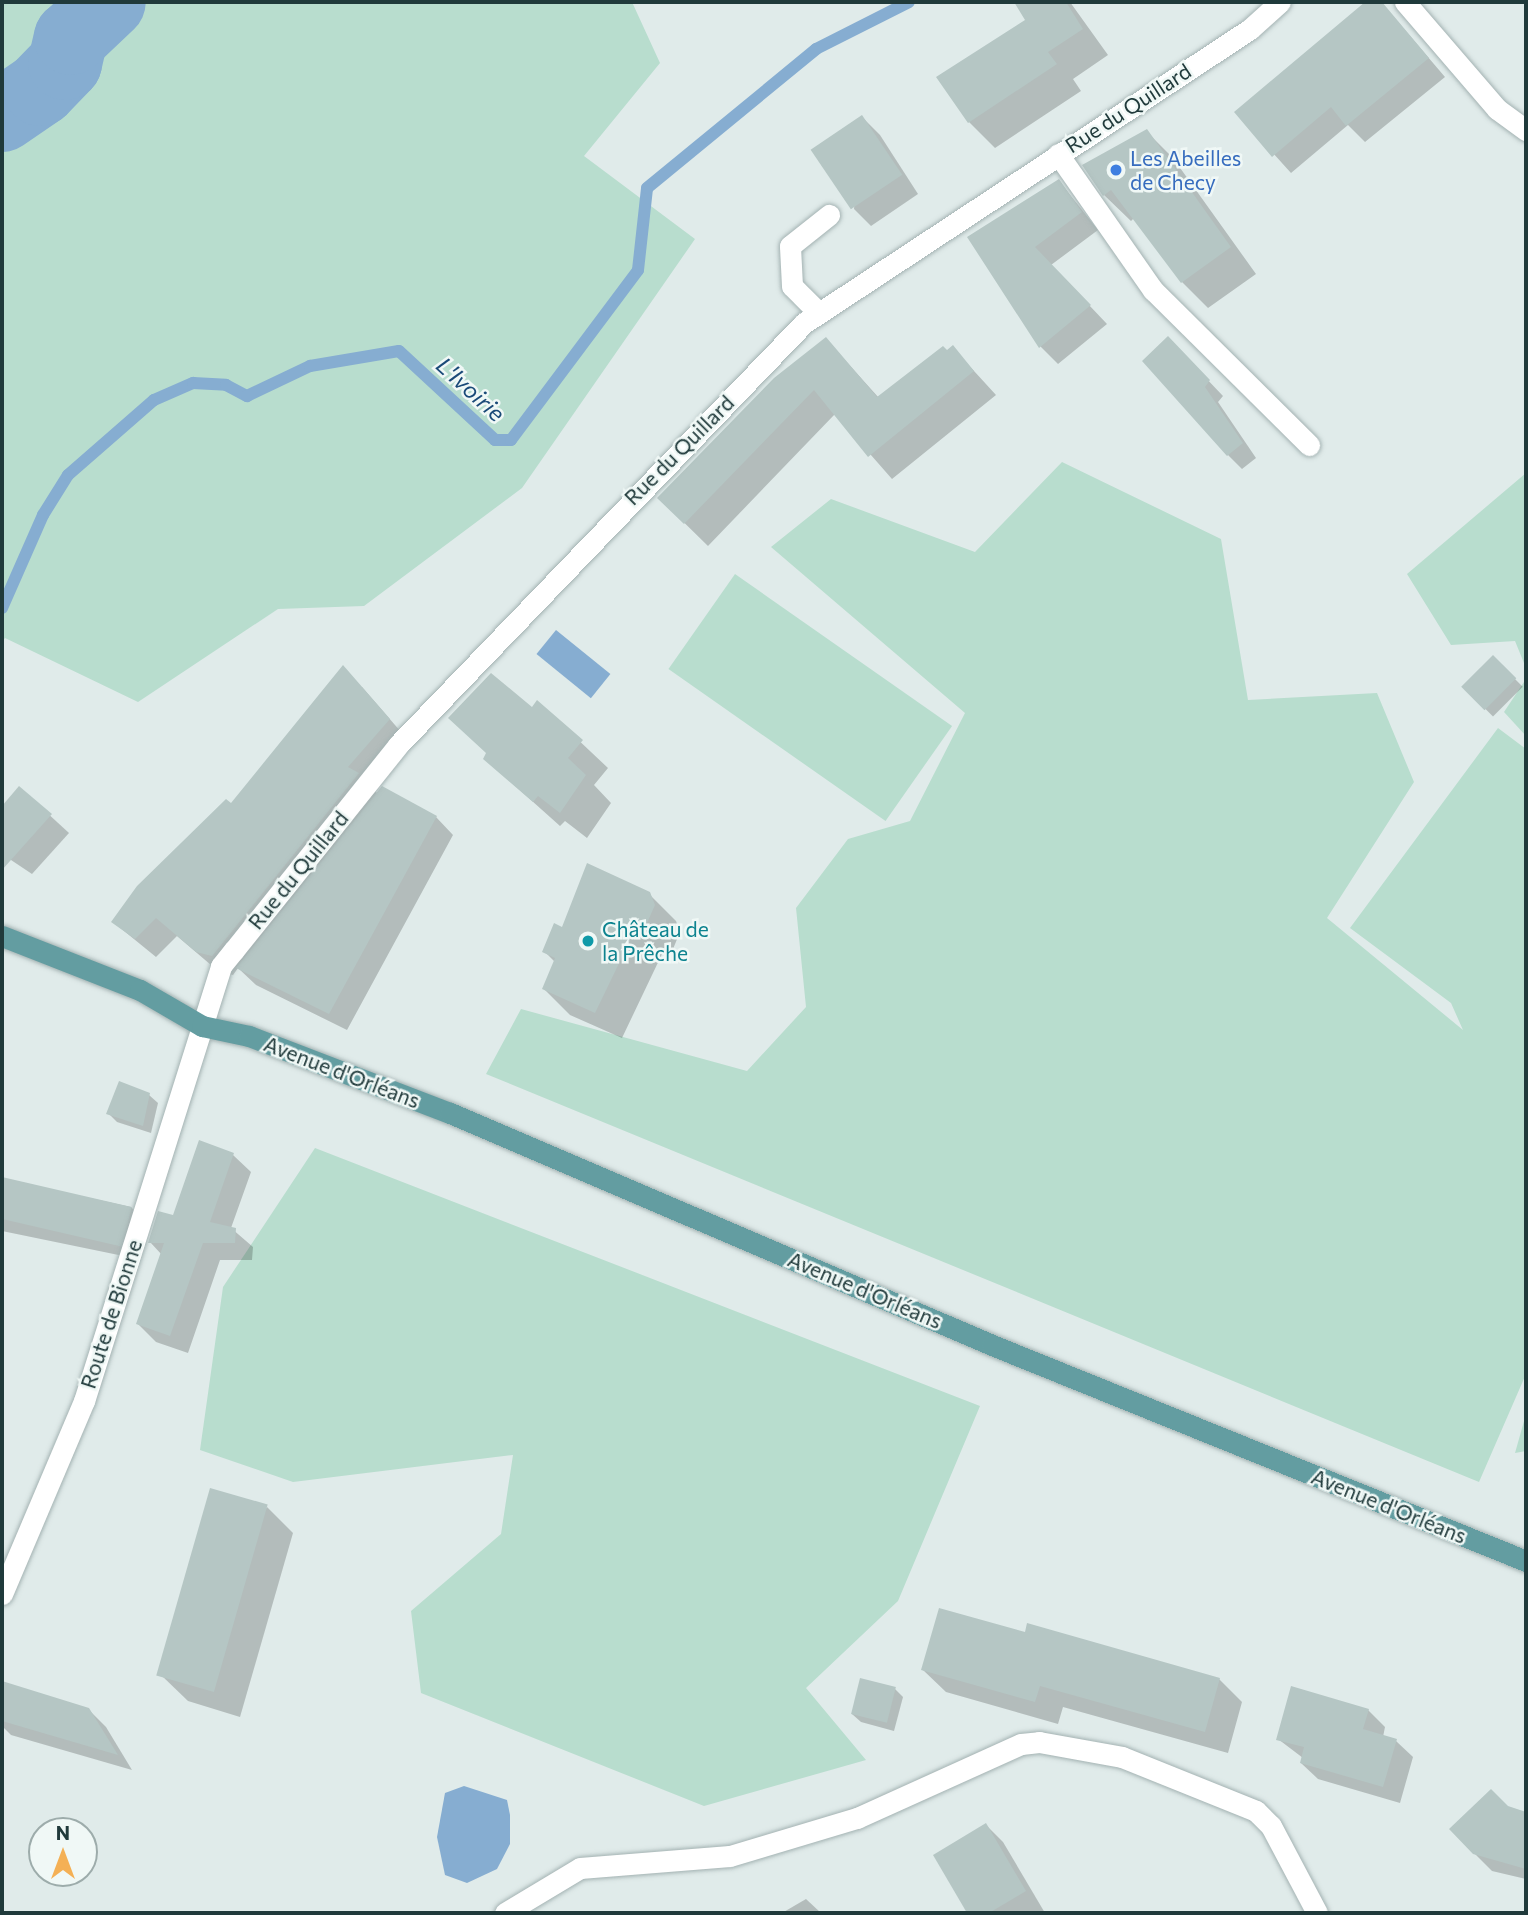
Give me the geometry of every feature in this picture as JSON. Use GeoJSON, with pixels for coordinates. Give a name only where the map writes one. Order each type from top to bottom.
{"type":"FeatureCollection","features":[{"type":"Feature","properties":{"kind":"main road","name":"Avenue d'Orléans"},"geometry":{"type":"LineString","coordinates":[[2,936],[140,990],[202,1026],[249,1036],[450,1113],[992,1345],[1526,1562]]}},
{"type":"Feature","properties":{"kind":"street","name":"Rue du Quillard"},"geometry":{"type":"LineString","coordinates":[[202,1026],[221,966],[398,745],[628,502],[819,313],[1250,29],[1280,2]]}},
{"type":"Feature","properties":{"kind":"street"},"geometry":{"type":"LineString","coordinates":[[1405,2],[1497,108],[1526,131]]}},
{"type":"Feature","properties":{"kind":"street"},"geometry":{"type":"LineString","coordinates":[[1058,154],[1153,289],[1309,445]]}},
{"type":"Feature","properties":{"kind":"street"},"geometry":{"type":"LineString","coordinates":[[819,313],[792,286],[790,246],[829,215]]}},
{"type":"Feature","properties":{"kind":"street","name":"Route de Bionne"},"geometry":{"type":"LineString","coordinates":[[2,1594],[84,1401],[202,1026]]}},
{"type":"Feature","properties":{"kind":"street"},"geometry":{"type":"LineString","coordinates":[[505,1913],[580,1868],[730,1856],[857,1818],[1021,1744],[1038,1742],[1122,1757],[1256,1811],[1271,1826],[1317,1913]]}},
{"type":"Feature","properties":{"kind":"green space"},"geometry":{"type":"Polygon","coordinates":[[[2,2],[632,2],[660,63],[584,156],[695,239],[522,488],[364,606],[278,609],[138,702],[5,638],[2,642],[2,2]]]}},
{"type":"Feature","properties":{"kind":"green space"},"geometry":{"type":"Polygon","coordinates":[[[1062,462],[1221,539],[1248,700],[1377,693],[1414,782],[1327,918],[1463,1030],[1451,1003],[1350,928],[1498,728],[1526,749],[1526,1374],[1479,1482],[486,1074],[521,1009],[747,1071],[806,1007],[796,908],[848,839],[910,821],[965,713],[771,547],[831,499],[975,552],[1062,462]]]}},
{"type":"Feature","properties":{"kind":"green space"},"geometry":{"type":"Polygon","coordinates":[[[1526,473],[1526,668],[1515,641],[1451,645],[1407,574],[1526,473]]]}},
{"type":"Feature","properties":{"kind":"green space"},"geometry":{"type":"Polygon","coordinates":[[[735,574],[952,726],[886,821],[668,669],[735,574]]]}},
{"type":"Feature","properties":{"kind":"green space"},"geometry":{"type":"Polygon","coordinates":[[[1526,679],[1526,736],[1504,712],[1526,679]]]}},
{"type":"Feature","properties":{"kind":"green space"},"geometry":{"type":"Polygon","coordinates":[[[315,1148],[980,1406],[898,1601],[806,1688],[866,1760],[704,1806],[421,1693],[411,1611],[501,1534],[513,1455],[293,1482],[200,1450],[223,1287],[315,1148]]]}},
{"type":"Feature","properties":{"kind":"green space"},"geometry":{"type":"Polygon","coordinates":[[[1526,1414],[1526,1451],[1515,1453],[1526,1414]]]}},
{"type":"Feature","properties":{"kind":"water"},"geometry":{"type":"Polygon","coordinates":[[[556,630],[610,674],[591,698],[536,654],[556,630]]]}},
{"type":"Feature","properties":{"kind":"water"},"geometry":{"type":"Polygon","coordinates":[[[464,1786],[507,1800],[510,1815],[510,1844],[497,1869],[467,1883],[445,1875],[437,1837],[445,1793],[464,1786]]]}},
{"type":"Feature","properties":{"kind":"building"},"geometry":{"type":"Polygon","coordinates":[[[1014,2],[1066,2],[1083,29],[1048,52],[1057,64],[968,123],[936,77],[1025,20],[1014,2]]]}},
{"type":"Feature","properties":{"kind":"building"},"geometry":{"type":"Polygon","coordinates":[[[1365,2],[1382,2],[1429,58],[1346,126],[1331,107],[1272,157],[1234,112],[1365,2]]]}},
{"type":"Feature","properties":{"kind":"building"},"geometry":{"type":"Polygon","coordinates":[[[862,115],[902,175],[851,209],[811,150],[862,115]]]}},
{"type":"Feature","properties":{"kind":"building"},"geometry":{"type":"Polygon","coordinates":[[[1147,129],[1231,247],[1181,283],[1111,190],[1103,196],[1082,165],[1147,129]]]}},
{"type":"Feature","properties":{"kind":"building"},"geometry":{"type":"Polygon","coordinates":[[[1059,179],[1082,212],[1035,247],[1091,305],[1039,348],[967,237],[1059,179]]]}},
{"type":"Feature","properties":{"kind":"building"},"geometry":{"type":"Polygon","coordinates":[[[1168,336],[1210,380],[1205,387],[1243,443],[1227,456],[1142,361],[1168,336]]]}},
{"type":"Feature","properties":{"kind":"building"},"geometry":{"type":"Polygon","coordinates":[[[826,337],[877,397],[943,346],[947,350],[953,345],[974,371],[868,457],[814,390],[684,524],[657,498],[774,378],[826,337]]]}},
{"type":"Feature","properties":{"kind":"building"},"geometry":{"type":"Polygon","coordinates":[[[1493,655],[1516,678],[1485,710],[1461,687],[1493,655]]]}},
{"type":"Feature","properties":{"kind":"building"},"geometry":{"type":"Polygon","coordinates":[[[343,665],[390,719],[348,767],[359,773],[212,956],[196,952],[156,918],[135,939],[111,922],[137,886],[226,799],[231,803],[343,665]]]}},
{"type":"Feature","properties":{"kind":"building"},"geometry":{"type":"Polygon","coordinates":[[[491,673],[532,707],[537,700],[583,740],[568,758],[586,775],[560,813],[538,796],[533,802],[483,759],[486,753],[448,718],[491,673]]]}},
{"type":"Feature","properties":{"kind":"building"},"geometry":{"type":"Polygon","coordinates":[[[19,786],[52,814],[2,870],[2,806],[19,786]]]}},
{"type":"Feature","properties":{"kind":"building"},"geometry":{"type":"Polygon","coordinates":[[[382,786],[437,816],[329,1014],[236,968],[382,786]]]}},
{"type":"Feature","properties":{"kind":"building","name":"Château de la Prêche"},"geometry":{"type":"Polygon","coordinates":[[[587,863],[650,892],[655,905],[647,923],[637,926],[595,1013],[542,989],[555,958],[542,952],[554,923],[562,927],[587,863]]]}},
{"type":"Feature","properties":{"kind":"building"},"geometry":{"type":"Polygon","coordinates":[[[119,1081],[150,1093],[143,1126],[106,1114],[119,1081]]]}},
{"type":"Feature","properties":{"kind":"building"},"geometry":{"type":"Polygon","coordinates":[[[199,1140],[234,1153],[210,1222],[236,1228],[235,1243],[203,1243],[170,1336],[136,1324],[164,1243],[148,1243],[158,1211],[173,1215],[199,1140]]]}},
{"type":"Feature","properties":{"kind":"building"},"geometry":{"type":"Polygon","coordinates":[[[2,1177],[132,1207],[122,1247],[2,1219],[2,1177]]]}},
{"type":"Feature","properties":{"kind":"building"},"geometry":{"type":"Polygon","coordinates":[[[210,1488],[268,1505],[214,1692],[156,1675],[210,1488]]]}},
{"type":"Feature","properties":{"kind":"building"},"geometry":{"type":"Polygon","coordinates":[[[939,1608],[1025,1632],[1027,1623],[1220,1678],[1205,1732],[1040,1686],[1035,1702],[921,1670],[939,1608]]]}},
{"type":"Feature","properties":{"kind":"building"},"geometry":{"type":"Polygon","coordinates":[[[860,1678],[896,1687],[887,1723],[851,1714],[860,1678]]]}},
{"type":"Feature","properties":{"kind":"building"},"geometry":{"type":"Polygon","coordinates":[[[2,1681],[89,1708],[118,1755],[2,1721],[2,1681]]]}},
{"type":"Feature","properties":{"kind":"building"},"geometry":{"type":"Polygon","coordinates":[[[1291,1686],[1369,1709],[1363,1729],[1397,1739],[1383,1787],[1300,1763],[1304,1747],[1276,1740],[1291,1686]]]}},
{"type":"Feature","properties":{"kind":"building"},"geometry":{"type":"Polygon","coordinates":[[[1491,1789],[1508,1806],[1526,1812],[1526,1869],[1473,1854],[1449,1829],[1491,1789]]]}},
{"type":"Feature","properties":{"kind":"building"},"geometry":{"type":"Polygon","coordinates":[[[986,1823],[1026,1891],[989,1913],[967,1913],[933,1855],[986,1823]]]}},
{"type":"Feature","properties":{"kind":"waterway"},"geometry":{"type":"LineString","coordinates":[[2,115],[40,89],[65,63],[71,38],[109,2]]}},
{"type":"Feature","properties":{"kind":"waterway","name":"L'Ivoirie"},"geometry":{"type":"LineString","coordinates":[[2,608],[43,515],[68,475],[154,400],[193,383],[226,385],[247,396],[310,366],[399,351],[495,440],[511,440],[638,270],[647,188],[816,49],[909,2]]}},
{"type":"Feature","properties":{"kind":"place","name":"Les Abeilles de Checy"},"geometry":{"type":"Point","coordinates":[1116,170]}},
{"type":"Feature","properties":{"kind":"place","name":"Château de la Prêche"},"geometry":{"type":"Point","coordinates":[588,941]}}]}
